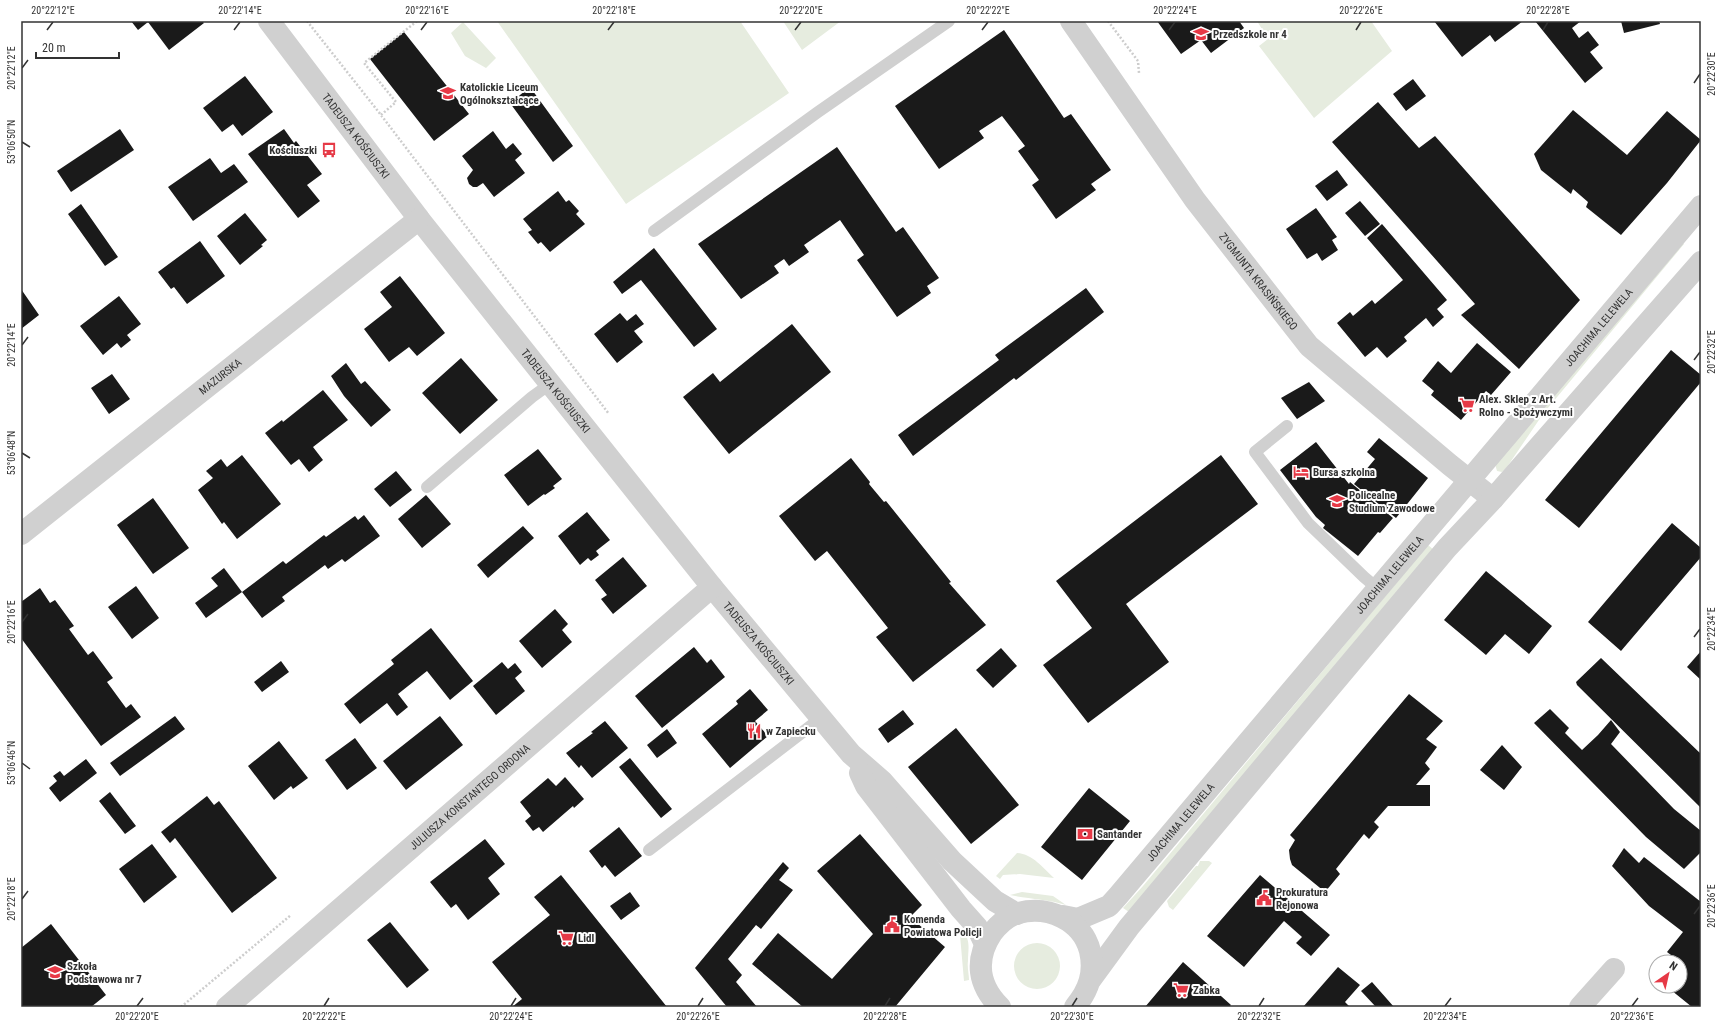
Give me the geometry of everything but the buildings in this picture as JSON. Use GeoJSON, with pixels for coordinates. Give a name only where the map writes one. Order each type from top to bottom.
{"type":"FeatureCollection","features":[{"type":"Feature","properties":{"kind":"street","name":"TADEUSZA KOŚCIUSZKI"},"geometry":{"type":"LineString","coordinates":[[269,21],[419,219],[550,384],[712,587],[851,754],[882,781],[952,861],[995,901],[1017,914]]}},
{"type":"Feature","properties":{"kind":"street","name":"ZYGMUNTA KRASIŃSKIEGO"},"geometry":{"type":"LineString","coordinates":[[1071,21],[1195,200],[1309,346],[1450,465],[1493,499]]}},
{"type":"Feature","properties":{"kind":"street","name":"JOACHIMA LELEWELA"},"geometry":{"type":"LineString","coordinates":[[1017,914],[1040,910],[1078,919],[1109,906],[1701,206]]}},
{"type":"Feature","properties":{"kind":"street","name":"MAZURSKA"},"geometry":{"type":"LineString","coordinates":[[21,534],[419,219]]}},
{"type":"Feature","properties":{"kind":"street"},"geometry":{"type":"LineString","coordinates":[[1075,1007],[1085,995],[1091,979],[1129,927],[1446,548],[1493,499],[1701,262]]}},
{"type":"Feature","properties":{"kind":"street","name":"JULIUSZA KONSTANTEGO ORDONA"},"geometry":{"type":"LineString","coordinates":[[227,1007],[712,587]]}},
{"type":"Feature","properties":{"kind":"street","name":"TADEUSZA KOŚCIUSZKI"},"geometry":{"type":"LineString","coordinates":[[851,754],[866,786],[961,909],[977,927],[985,944]]}},
{"type":"Feature","properties":{"kind":"street"},"geometry":{"type":"LineString","coordinates":[[994,1004],[982,981],[980,969],[981,956],[985,944],[998,925],[1017,914]]}},
{"type":"Feature","properties":{"kind":"street"},"geometry":{"type":"LineString","coordinates":[[1063,916],[1077,928],[1088,943],[1092,961],[1091,979]]}},
{"type":"Feature","properties":{"kind":"street"},"geometry":{"type":"LineString","coordinates":[[1580,1007],[1614,968]]}},
{"type":"Feature","properties":{"kind":"lane"},"geometry":{"type":"LineString","coordinates":[[654,231],[818,112],[948,21]]}},
{"type":"Feature","properties":{"kind":"lane"},"geometry":{"type":"LineString","coordinates":[[427,487],[532,397],[550,384]]}},
{"type":"Feature","properties":{"kind":"lane"},"geometry":{"type":"LineString","coordinates":[[1287,426],[1255,452],[1308,523],[1360,573],[1378,588]]}},
{"type":"Feature","properties":{"kind":"lane"},"geometry":{"type":"LineString","coordinates":[[649,850],[821,718]]}},
{"type":"Feature","properties":{"kind":"path"},"geometry":{"type":"LineString","coordinates":[[307,21],[381,115],[612,418]]}},
{"type":"Feature","properties":{"kind":"path"},"geometry":{"type":"LineString","coordinates":[[381,115],[396,102],[364,63],[416,21]]}},
{"type":"Feature","properties":{"kind":"path"},"geometry":{"type":"LineString","coordinates":[[1108,21],[1138,61],[1140,75]]}},
{"type":"Feature","properties":{"kind":"shaded area"},"geometry":{"type":"Polygon","coordinates":[[[497,21],[740,21],[789,93],[626,204],[497,21]]]}},
{"type":"Feature","properties":{"kind":"shaded area"},"geometry":{"type":"Polygon","coordinates":[[[783,21],[841,21],[802,50],[783,21]]]}},
{"type":"Feature","properties":{"kind":"shaded area"},"geometry":{"type":"Polygon","coordinates":[[[1257,21],[1371,21],[1392,51],[1314,118],[1259,46],[1268,39],[1257,21]]]}},
{"type":"Feature","properties":{"kind":"shaded area"},"geometry":{"type":"Polygon","coordinates":[[[463,22],[496,58],[486,68],[465,56],[451,33],[463,22]]]}},
{"type":"Feature","properties":{"kind":"shaded area"},"geometry":{"type":"Polygon","coordinates":[[[1679,241],[1684,244],[1543,414],[1507,467],[1502,472],[1497,471],[1495,464],[1679,241]]]}},
{"type":"Feature","properties":{"kind":"shaded area"},"geometry":{"type":"Polygon","coordinates":[[[1428,545],[1434,550],[1129,912],[1123,908],[1143,886],[1428,545]]]}},
{"type":"Feature","properties":{"kind":"shaded area"},"geometry":{"type":"Polygon","coordinates":[[[1017,853],[1033,859],[1054,878],[1020,874],[1003,875],[1000,879],[996,876],[1017,853]]]}},
{"type":"Feature","properties":{"kind":"shaded area"},"geometry":{"type":"Polygon","coordinates":[[[1200,861],[1209,861],[1212,863],[1173,910],[1169,907],[1167,901],[1196,866],[1198,866],[1200,861]]]}},
{"type":"Feature","properties":{"kind":"shaded area"},"geometry":{"type":"Polygon","coordinates":[[[1022,892],[1053,896],[1066,905],[1052,901],[1010,895],[1022,892]]]}},
{"type":"Feature","properties":{"kind":"shaded area"},"geometry":{"type":"Polygon","coordinates":[[[963,931],[966,935],[968,945],[969,980],[964,981],[960,935],[963,931]]]}},
{"type":"Feature","properties":{"kind":"shaded area"},"geometry":{"type":"Polygon","coordinates":[[[1042,943],[1046,944],[1056,953],[1059,957],[1059,975],[1050,985],[1042,989],[1032,989],[1024,985],[1015,975],[1014,961],[1018,953],[1028,944],[1042,943]]]}},
{"type":"Feature","properties":{"kind":"place","name":"Przedszkole nr 4"},"geometry":{"type":"Point","coordinates":[1201,34]}},
{"type":"Feature","properties":{"kind":"place","name":"Katolickie Liceum Ogólnokształcące"},"geometry":{"type":"Point","coordinates":[448,93]}},
{"type":"Feature","properties":{"kind":"place","name":"Kościuszki"},"geometry":{"type":"Point","coordinates":[329,150]}},
{"type":"Feature","properties":{"kind":"place","name":"Alex. Sklep z Art. Rolno - Spożywczymi"},"geometry":{"type":"Point","coordinates":[1467,405]}},
{"type":"Feature","properties":{"kind":"place","name":"Bursa szkolna"},"geometry":{"type":"Point","coordinates":[1301,472]}},
{"type":"Feature","properties":{"kind":"place","name":"Policealne Studium Zawodowe"},"geometry":{"type":"Point","coordinates":[1337,501]}},
{"type":"Feature","properties":{"kind":"place","name":"w Zapiecku"},"geometry":{"type":"Point","coordinates":[754,731]}},
{"type":"Feature","properties":{"kind":"place","name":"Santander"},"geometry":{"type":"Point","coordinates":[1085,834]}},
{"type":"Feature","properties":{"kind":"place","name":"Prokuratura Rejonowa"},"geometry":{"type":"Point","coordinates":[1264,898]}},
{"type":"Feature","properties":{"kind":"place","name":"Komenda Powiatowa Policji"},"geometry":{"type":"Point","coordinates":[892,925]}},
{"type":"Feature","properties":{"kind":"place","name":"Lidl"},"geometry":{"type":"Point","coordinates":[566,938]}},
{"type":"Feature","properties":{"kind":"place","name":"Szkoła Podstawowa nr 7"},"geometry":{"type":"Point","coordinates":[55,972]}},
{"type":"Feature","properties":{"kind":"place","name":"Zabka"},"geometry":{"type":"Point","coordinates":[1181,990]}}]}
